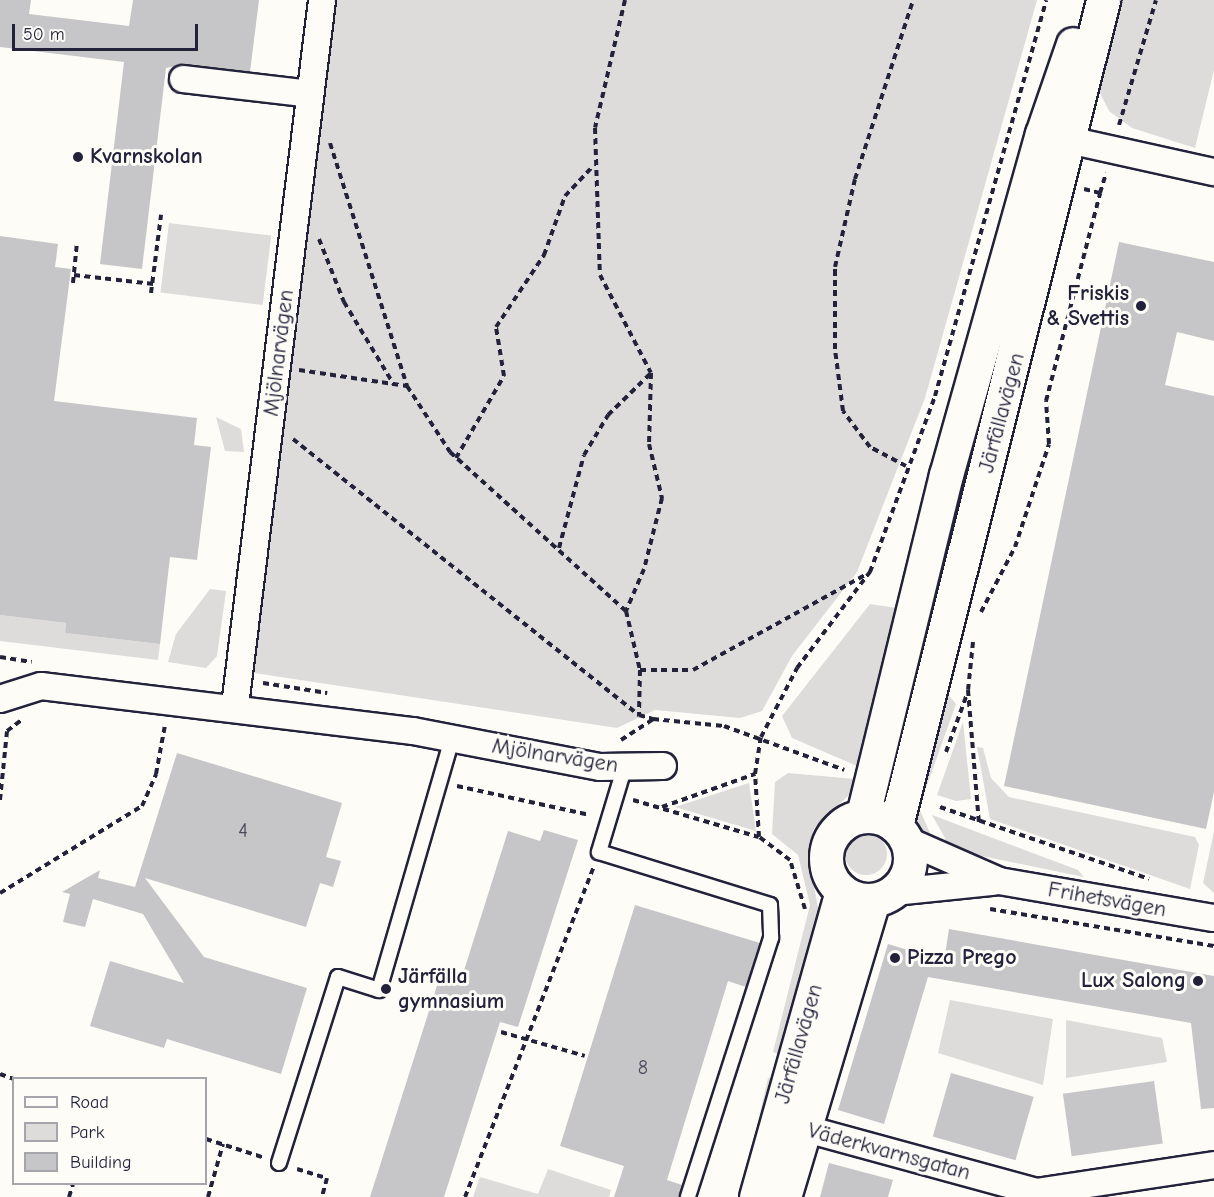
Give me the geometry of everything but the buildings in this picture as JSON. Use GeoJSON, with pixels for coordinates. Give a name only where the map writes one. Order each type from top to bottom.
{"type":"FeatureCollection","features":[{"type":"Feature","properties":{"kind":"street","name":"Mjölnarvägen"},"geometry":{"type":"LineString","coordinates":[[235,706],[322,0]]}},
{"type":"Feature","properties":{"kind":"street","name":"Järfällavägen"},"geometry":{"type":"LineString","coordinates":[[902,833],[1056,137],[1089,0]]}},
{"type":"Feature","properties":{"kind":"street","name":"Järfällavägen"},"geometry":{"type":"LineString","coordinates":[[863,815],[946,476],[1103,0]]}},
{"type":"Feature","properties":{"kind":"street"},"geometry":{"type":"LineString","coordinates":[[183,79],[310,100]]}},
{"type":"Feature","properties":{"kind":"street"},"geometry":{"type":"LineString","coordinates":[[1056,137],[1214,172]]}},
{"type":"Feature","properties":{"kind":"street","name":"Mjölnarvägen"},"geometry":{"type":"LineString","coordinates":[[0,699],[41,686],[235,706],[452,738],[624,769],[663,766]]}},
{"type":"Feature","properties":{"kind":"street"},"geometry":{"type":"LineString","coordinates":[[863,815],[902,833],[909,870],[884,896],[842,892],[827,870],[826,847],[842,824],[863,815]]}},
{"type":"Feature","properties":{"kind":"street","name":"Frihetsvägen"},"geometry":{"type":"LineString","coordinates":[[902,833],[999,881],[1214,918]]}},
{"type":"Feature","properties":{"kind":"street","name":"Frihetsvägen"},"geometry":{"type":"LineString","coordinates":[[884,896],[999,881]]}},
{"type":"Feature","properties":{"kind":"street","name":"Järfällavägen"},"geometry":{"type":"LineString","coordinates":[[784,1197],[791,1125],[842,892]]}},
{"type":"Feature","properties":{"kind":"street","name":"Järfällavägen"},"geometry":{"type":"LineString","coordinates":[[756,1197],[791,1125],[884,896]]}},
{"type":"Feature","properties":{"kind":"street","name":"Väderkvarnsgatan"},"geometry":{"type":"LineString","coordinates":[[791,1125],[1043,1194],[1214,1165]]}},
{"type":"Feature","properties":{"kind":"lane"},"geometry":{"type":"LineString","coordinates":[[279,1162],[338,977],[379,990],[441,783],[452,738]]}},
{"type":"Feature","properties":{"kind":"lane"},"geometry":{"type":"LineString","coordinates":[[624,769],[599,852],[770,905],[771,938],[688,1197]]}},
{"type":"Feature","properties":{"kind":"path"},"geometry":{"type":"LineString","coordinates":[[625,0],[595,128],[600,275],[651,374],[649,444],[662,498],[644,569],[626,611]]}},
{"type":"Feature","properties":{"kind":"path"},"geometry":{"type":"LineString","coordinates":[[906,466],[870,447],[843,411],[835,349],[835,267],[855,179],[914,0]]}},
{"type":"Feature","properties":{"kind":"path"},"geometry":{"type":"LineString","coordinates":[[761,737],[797,668],[870,572],[906,466],[935,396],[1046,0]]}},
{"type":"Feature","properties":{"kind":"path"},"geometry":{"type":"LineString","coordinates":[[310,100],[334,151],[407,386],[456,458],[559,548],[626,611],[640,669],[639,715]]}},
{"type":"Feature","properties":{"kind":"path"},"geometry":{"type":"LineString","coordinates":[[456,458],[504,376],[496,327],[544,255],[565,196],[594,165]]}},
{"type":"Feature","properties":{"kind":"path"},"geometry":{"type":"LineString","coordinates":[[976,621],[1015,547],[1049,444],[1046,401],[1100,193]]}},
{"type":"Feature","properties":{"kind":"path"},"geometry":{"type":"LineString","coordinates":[[151,293],[161,215]]}},
{"type":"Feature","properties":{"kind":"path"},"geometry":{"type":"LineString","coordinates":[[315,227],[334,282],[394,385]]}},
{"type":"Feature","properties":{"kind":"path"},"geometry":{"type":"LineString","coordinates":[[73,284],[77,242]]}},
{"type":"Feature","properties":{"kind":"path"},"geometry":{"type":"LineString","coordinates":[[74,275],[153,284]]}},
{"type":"Feature","properties":{"kind":"path"},"geometry":{"type":"LineString","coordinates":[[278,367],[407,386]]}},
{"type":"Feature","properties":{"kind":"path"},"geometry":{"type":"LineString","coordinates":[[559,548],[584,455],[608,415],[651,374]]}},
{"type":"Feature","properties":{"kind":"path"},"geometry":{"type":"LineString","coordinates":[[271,422],[639,715],[652,719]]}},
{"type":"Feature","properties":{"kind":"path"},"geometry":{"type":"LineString","coordinates":[[640,669],[693,670],[870,572]]}},
{"type":"Feature","properties":{"kind":"path"},"geometry":{"type":"LineString","coordinates":[[974,633],[968,690],[979,823]]}},
{"type":"Feature","properties":{"kind":"path"},"geometry":{"type":"LineString","coordinates":[[942,764],[968,690]]}},
{"type":"Feature","properties":{"kind":"path"},"geometry":{"type":"LineString","coordinates":[[0,800],[7,731],[32,713]]}},
{"type":"Feature","properties":{"kind":"path"},"geometry":{"type":"LineString","coordinates":[[0,893],[142,806],[156,774],[166,718],[154,717]]}},
{"type":"Feature","properties":{"kind":"path"},"geometry":{"type":"LineString","coordinates":[[661,808],[755,774]]}},
{"type":"Feature","properties":{"kind":"path"},"geometry":{"type":"LineString","coordinates":[[441,783],[608,819]]}},
{"type":"Feature","properties":{"kind":"path"},"geometry":{"type":"LineString","coordinates":[[615,794],[759,837]]}},
{"type":"Feature","properties":{"kind":"path"},"geometry":{"type":"LineString","coordinates":[[940,807],[979,823],[1153,881]]}},
{"type":"Feature","properties":{"kind":"path"},"geometry":{"type":"LineString","coordinates":[[465,1197],[599,852]]}},
{"type":"Feature","properties":{"kind":"path"},"geometry":{"type":"LineString","coordinates":[[983,908],[1214,946]]}},
{"type":"Feature","properties":{"kind":"path"},"geometry":{"type":"LineString","coordinates":[[501,1032],[585,1056]]}},
{"type":"Feature","properties":{"kind":"path"},"geometry":{"type":"LineString","coordinates":[[208,1197],[223,1144]]}},
{"type":"Feature","properties":{"kind":"green space"},"geometry":{"type":"Polygon","coordinates":[[[327,0],[1037,0],[925,398],[857,572],[792,656],[762,711],[740,718],[655,710],[617,728],[248,672],[327,0]]]}},
{"type":"Feature","properties":{"kind":"green space"},"geometry":{"type":"Polygon","coordinates":[[[1119,0],[1214,0],[1214,70],[1195,148],[1132,128],[1109,111],[1097,87],[1119,0]]]}},
{"type":"Feature","properties":{"kind":"green space"},"geometry":{"type":"Polygon","coordinates":[[[169,223],[271,236],[263,305],[160,292],[169,223]]]}},
{"type":"Feature","properties":{"kind":"green space"},"geometry":{"type":"Polygon","coordinates":[[[216,417],[241,429],[244,452],[225,451],[216,417]]]}},
{"type":"Feature","properties":{"kind":"green space"},"geometry":{"type":"Polygon","coordinates":[[[210,589],[226,591],[217,656],[206,668],[168,662],[176,634],[210,589]]]}},
{"type":"Feature","properties":{"kind":"green space"},"geometry":{"type":"Polygon","coordinates":[[[870,604],[897,608],[870,709],[868,766],[863,782],[814,828],[808,853],[820,919],[785,1056],[773,1052],[810,905],[798,855],[772,834],[775,782],[788,773],[855,779],[857,766],[792,738],[782,716],[870,604]]]}},
{"type":"Feature","properties":{"kind":"green space"},"geometry":{"type":"Polygon","coordinates":[[[0,615],[66,623],[65,633],[160,644],[158,660],[0,641],[0,615]]]}},
{"type":"Feature","properties":{"kind":"green space"},"geometry":{"type":"Polygon","coordinates":[[[946,692],[956,704],[919,808],[934,842],[922,839],[912,819],[946,692]]]}},
{"type":"Feature","properties":{"kind":"green space"},"geometry":{"type":"Polygon","coordinates":[[[963,722],[971,799],[956,801],[937,795],[963,722]]]}},
{"type":"Feature","properties":{"kind":"green space"},"geometry":{"type":"Polygon","coordinates":[[[977,747],[983,748],[991,778],[1009,797],[1195,837],[1199,845],[1190,889],[990,819],[977,747]]]}},
{"type":"Feature","properties":{"kind":"green space"},"geometry":{"type":"Polygon","coordinates":[[[749,783],[756,831],[675,807],[749,783]]]}},
{"type":"Feature","properties":{"kind":"green space"},"geometry":{"type":"Polygon","coordinates":[[[932,815],[1078,870],[1084,877],[943,848],[945,838],[932,815]]]}},
{"type":"Feature","properties":{"kind":"green space"},"geometry":{"type":"Polygon","coordinates":[[[1214,831],[1214,893],[1203,883],[1214,831]]]}},
{"type":"Feature","properties":{"kind":"green space"},"geometry":{"type":"Polygon","coordinates":[[[866,833],[874,834],[881,839],[886,846],[886,862],[881,869],[874,874],[866,875],[858,874],[851,869],[846,862],[845,854],[846,846],[851,839],[858,834],[866,833]]]}},
{"type":"Feature","properties":{"kind":"green space"},"geometry":{"type":"Polygon","coordinates":[[[950,1000],[1053,1019],[1043,1085],[938,1053],[950,1000]]]}},
{"type":"Feature","properties":{"kind":"green space"},"geometry":{"type":"Polygon","coordinates":[[[1066,1020],[1162,1038],[1167,1062],[1066,1078],[1066,1020]]]}},
{"type":"Feature","properties":{"kind":"green space"},"geometry":{"type":"Polygon","coordinates":[[[768,1078],[785,1082],[758,1197],[741,1197],[768,1078]]]}},
{"type":"Feature","properties":{"kind":"green space"},"geometry":{"type":"Polygon","coordinates":[[[548,1169],[611,1190],[609,1197],[473,1197],[480,1177],[538,1194],[548,1169]]]}},
{"type":"Feature","properties":{"kind":"place","name":"Kvarnskolan"},"geometry":{"type":"Point","coordinates":[78,157]}},
{"type":"Feature","properties":{"kind":"place","name":"Friskis & Svettis"},"geometry":{"type":"Point","coordinates":[1141,306]}},
{"type":"Feature","properties":{"kind":"place","name":"Pizza Prego"},"geometry":{"type":"Point","coordinates":[895,958]}},
{"type":"Feature","properties":{"kind":"place","name":"Lux Salong"},"geometry":{"type":"Point","coordinates":[1198,981]}},
{"type":"Feature","properties":{"kind":"place","name":"Järfälla gymnasium"},"geometry":{"type":"Point","coordinates":[386,989]}}]}
